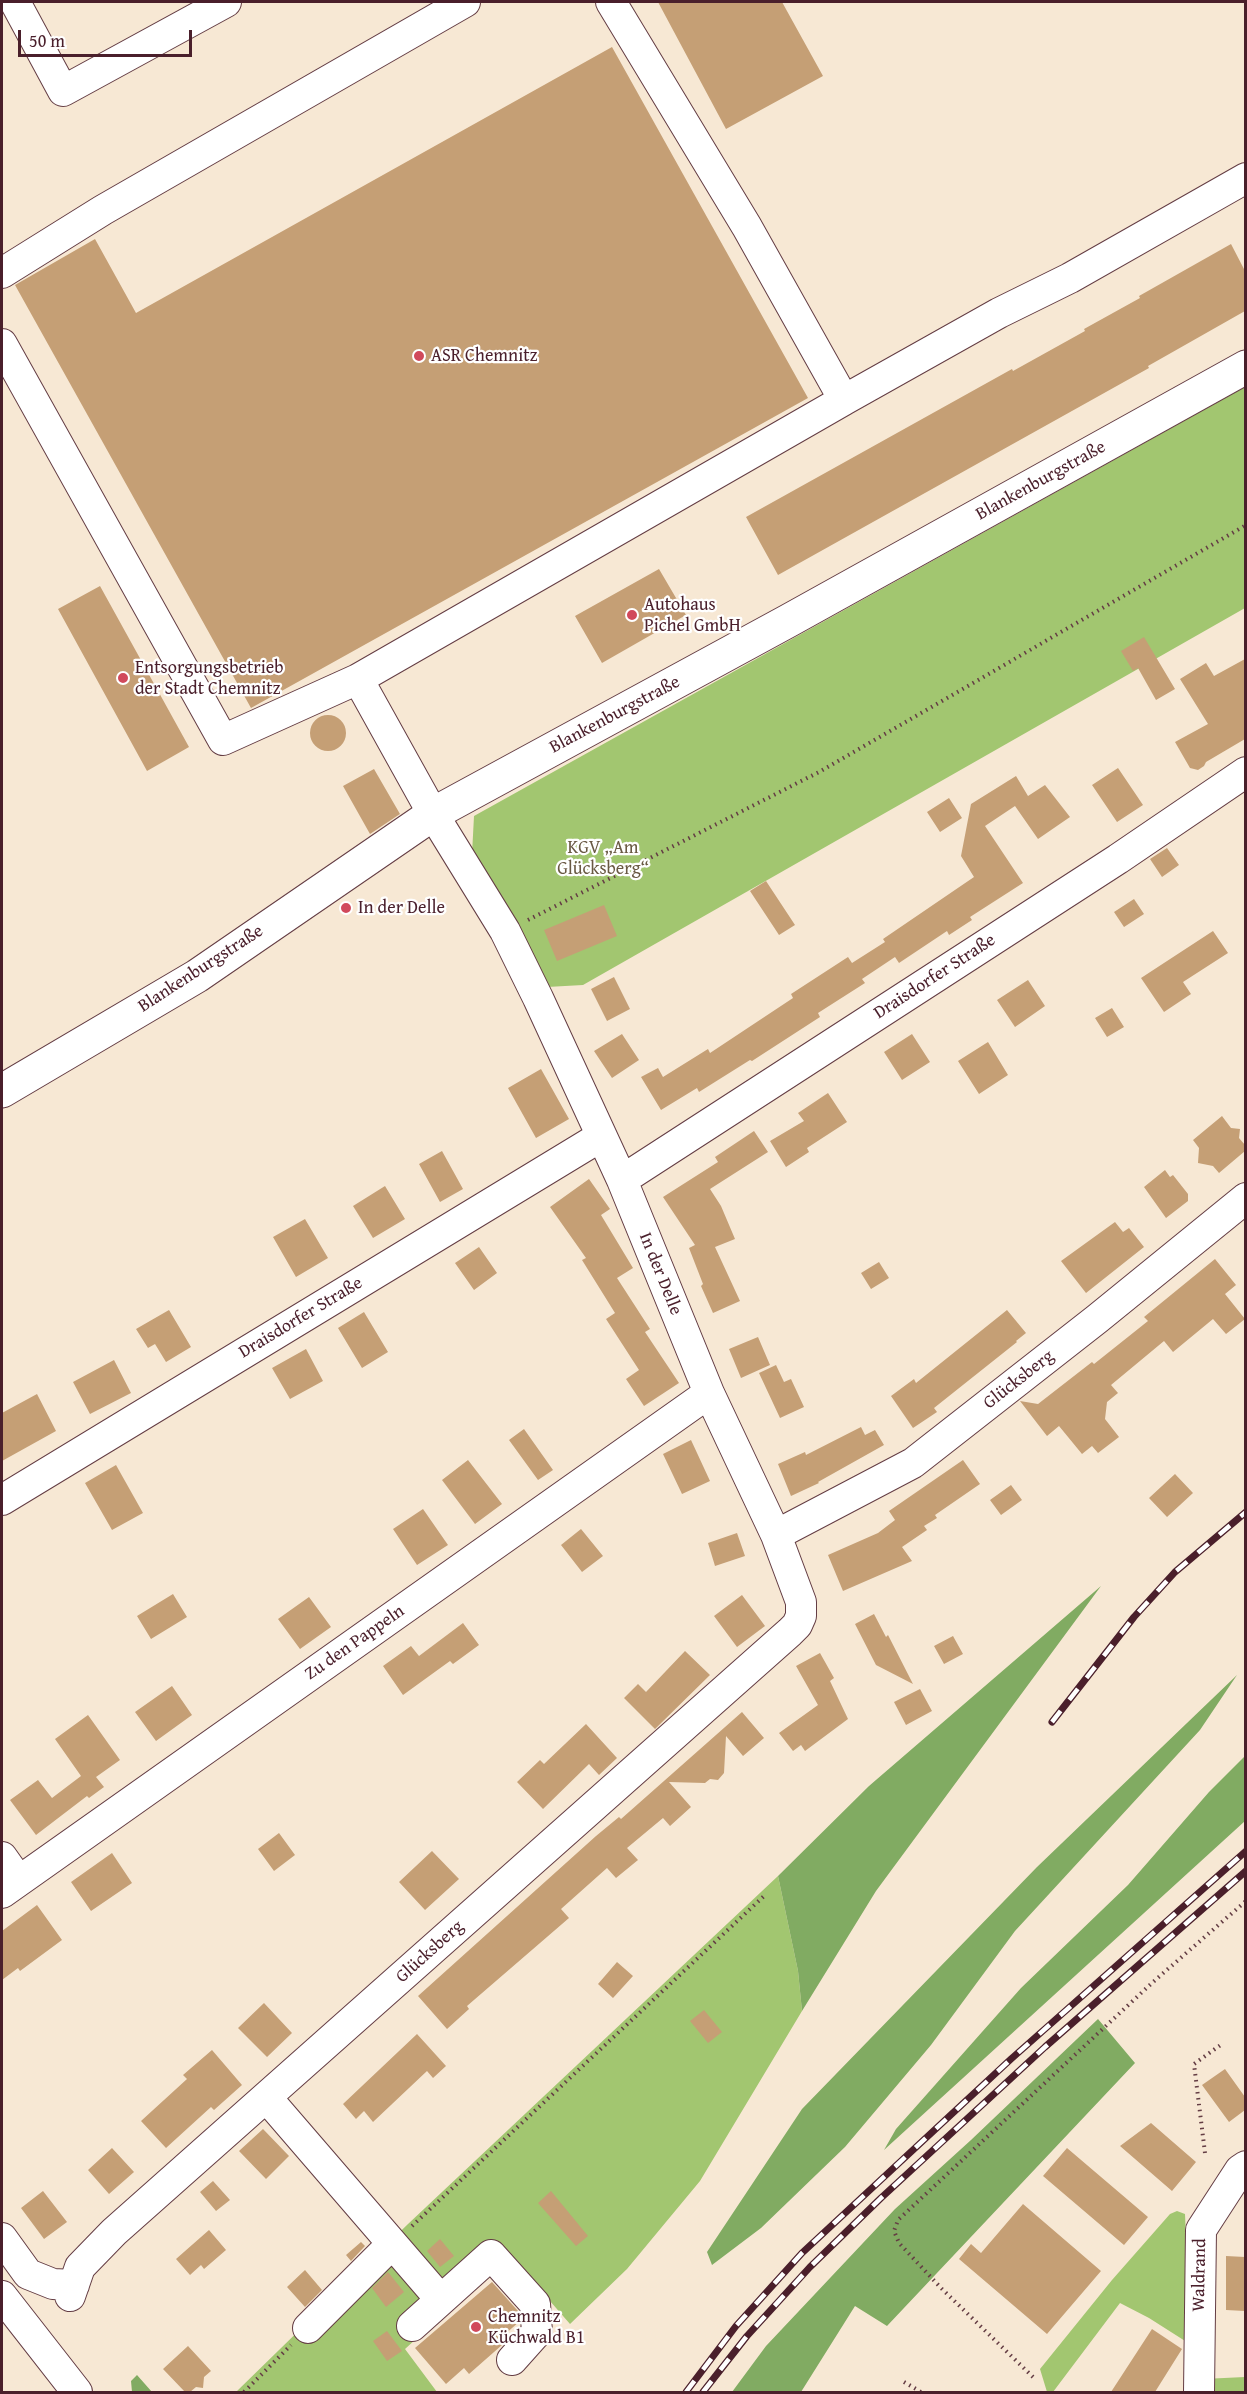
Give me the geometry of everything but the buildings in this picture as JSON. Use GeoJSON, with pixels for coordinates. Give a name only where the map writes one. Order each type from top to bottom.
{"type":"FeatureCollection","features":[{"type":"Feature","properties":{"kind":"main road","name":"Blankenburgstraße"},"geometry":{"type":"LineString","coordinates":[[2,1091],[196,976],[433,814],[788,621],[1245,367]]}},
{"type":"Feature","properties":{"kind":"street"},"geometry":{"type":"LineString","coordinates":[[15,2],[63,91],[226,2]]}},
{"type":"Feature","properties":{"kind":"street"},"geometry":{"type":"LineString","coordinates":[[2,273],[113,204],[465,2]]}},
{"type":"Feature","properties":{"kind":"street"},"geometry":{"type":"LineString","coordinates":[[611,2],[747,227],[844,400]]}},
{"type":"Feature","properties":{"kind":"street"},"geometry":{"type":"LineString","coordinates":[[2,344],[223,740],[358,679],[844,400],[999,313],[1070,278],[1245,178]]}},
{"type":"Feature","properties":{"kind":"street","name":"In der Delle"},"geometry":{"type":"LineString","coordinates":[[358,679],[433,814],[506,931],[622,1180],[709,1393],[776,1535],[801,1602],[801,1616]]}},
{"type":"Feature","properties":{"kind":"street","name":"Draisdorfer Straße"},"geometry":{"type":"LineString","coordinates":[[622,1180],[1118,859],[1245,772]]}},
{"type":"Feature","properties":{"kind":"street","name":"Draisdorfer Straße"},"geometry":{"type":"LineString","coordinates":[[2,1500],[600,1137]]}},
{"type":"Feature","properties":{"kind":"street","name":"Glücksberg"},"geometry":{"type":"LineString","coordinates":[[776,1535],[913,1463],[1097,1319],[1245,1198]]}},
{"type":"Feature","properties":{"kind":"street","name":"Zu den Pappeln"},"geometry":{"type":"LineString","coordinates":[[10,1887],[709,1393]]}},
{"type":"Feature","properties":{"kind":"street","name":"Glücksberg"},"geometry":{"type":"LineString","coordinates":[[2,2238],[28,2274],[72,2291],[80,2267],[114,2232],[790,1632],[797,1625],[801,1616]]}},
{"type":"Feature","properties":{"kind":"street"},"geometry":{"type":"LineString","coordinates":[[2,1857],[10,1887]]}},
{"type":"Feature","properties":{"kind":"street"},"geometry":{"type":"LineString","coordinates":[[266,2097],[441,2300]]}},
{"type":"Feature","properties":{"kind":"street","name":"Waldrand"},"geometry":{"type":"LineString","coordinates":[[1199,2392],[1201,2230],[1243,2168]]}},
{"type":"Feature","properties":{"kind":"street"},"geometry":{"type":"LineString","coordinates":[[308,2328],[392,2244]]}},
{"type":"Feature","properties":{"kind":"street"},"geometry":{"type":"LineString","coordinates":[[412,2326],[491,2255],[535,2304],[537,2332],[512,2360]]}},
{"type":"Feature","properties":{"kind":"street"},"geometry":{"type":"LineString","coordinates":[[2,2296],[77,2392]]}},
{"type":"Feature","properties":{"kind":"path"},"geometry":{"type":"LineString","coordinates":[[506,931],[821,771],[1245,525]]}},
{"type":"Feature","properties":{"kind":"path"},"geometry":{"type":"LineString","coordinates":[[392,2244],[764,1896]]}},
{"type":"Feature","properties":{"kind":"path"},"geometry":{"type":"LineString","coordinates":[[1033,2377],[899,2243],[894,2231],[898,2220],[1153,1982],[1245,1901]]}},
{"type":"Feature","properties":{"kind":"path"},"geometry":{"type":"LineString","coordinates":[[1205,2153],[1194,2064],[1222,2044]]}},
{"type":"Feature","properties":{"kind":"path"},"geometry":{"type":"LineString","coordinates":[[244,2392],[308,2328]]}},
{"type":"Feature","properties":{"kind":"path"},"geometry":{"type":"LineString","coordinates":[[904,2382],[921,2392]]}},
{"type":"Feature","properties":{"kind":"green space","name":"KGV „Am Glücksberg“"},"geometry":{"type":"Polygon","coordinates":[[[1245,387],[1245,608],[583,985],[547,987],[472,854],[474,816],[1245,387]]]}},
{"type":"Feature","properties":{"kind":"green space"},"geometry":{"type":"Polygon","coordinates":[[[1101,1586],[876,1891],[802,2011],[798,1971],[778,1876],[869,1786],[1101,1586]]]}},
{"type":"Feature","properties":{"kind":"green space"},"geometry":{"type":"Polygon","coordinates":[[[1237,1675],[1200,1730],[1015,1931],[931,2045],[845,2147],[761,2228],[712,2265],[707,2252],[802,2109],[1037,1867],[1237,1675]]]}},
{"type":"Feature","properties":{"kind":"green space"},"geometry":{"type":"Polygon","coordinates":[[[1245,1756],[1245,1821],[884,2150],[896,2129],[1021,1988],[1128,1885],[1209,1792],[1245,1756]]]}},
{"type":"Feature","properties":{"kind":"green space"},"geometry":{"type":"Polygon","coordinates":[[[778,1876],[798,1971],[802,2011],[700,2181],[627,2269],[570,2324],[509,2254],[405,2349],[437,2392],[236,2392],[408,2224],[778,1876]]]}},
{"type":"Feature","properties":{"kind":"green space"},"geometry":{"type":"Polygon","coordinates":[[[1098,2019],[1135,2063],[887,2326],[855,2306],[801,2392],[732,2392],[766,2346],[895,2209],[1098,2019]]]}},
{"type":"Feature","properties":{"kind":"green space"},"geometry":{"type":"Polygon","coordinates":[[[1177,2211],[1185,2214],[1187,2263],[1185,2277],[1193,2346],[1120,2303],[1053,2392],[1047,2392],[1040,2369],[1112,2280],[1170,2214],[1177,2211]]]}},
{"type":"Feature","properties":{"kind":"green space"},"geometry":{"type":"Polygon","coordinates":[[[137,2375],[152,2392],[132,2392],[131,2381],[137,2375]]]}},
{"type":"Feature","properties":{"kind":"green space"},"geometry":{"type":"Polygon","coordinates":[[[1245,2377],[1245,2392],[1203,2392],[1203,2379],[1245,2377]]]}},
{"type":"Feature","properties":{"kind":"railway"},"geometry":{"type":"LineString","coordinates":[[1052,1722],[1134,1617],[1175,1572],[1246,1512]]}},
{"type":"Feature","properties":{"kind":"railway"},"geometry":{"type":"LineString","coordinates":[[686,2392],[736,2326],[802,2253],[1011,2059],[1246,1851]]}},
{"type":"Feature","properties":{"kind":"railway"},"geometry":{"type":"LineString","coordinates":[[703,2392],[747,2336],[810,2267],[881,2198],[1045,2047],[1246,1871]]}},
{"type":"Feature","properties":{"kind":"place","name":"ASR Chemnitz"},"geometry":{"type":"Point","coordinates":[419,356]}},
{"type":"Feature","properties":{"kind":"place","name":"Autohaus Pichel GmbH"},"geometry":{"type":"Point","coordinates":[632,615]}},
{"type":"Feature","properties":{"kind":"place","name":"Entsorgungsbetrieb der Stadt Chemnitz"},"geometry":{"type":"Point","coordinates":[123,678]}},
{"type":"Feature","properties":{"kind":"place","name":"In der Delle"},"geometry":{"type":"Point","coordinates":[346,908]}},
{"type":"Feature","properties":{"kind":"place","name":"Chemnitz Küchwald B1"},"geometry":{"type":"Point","coordinates":[476,2327]}}]}
